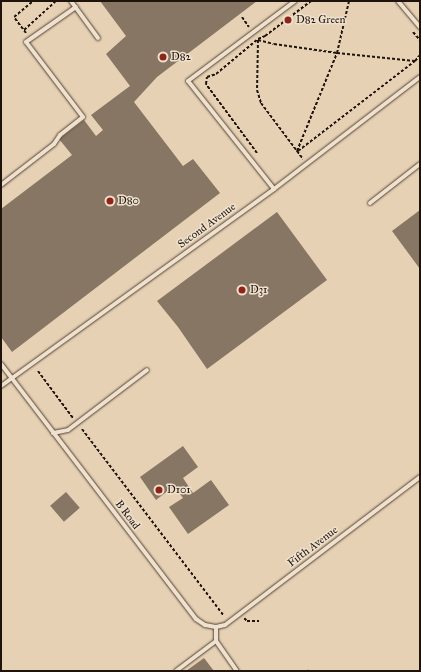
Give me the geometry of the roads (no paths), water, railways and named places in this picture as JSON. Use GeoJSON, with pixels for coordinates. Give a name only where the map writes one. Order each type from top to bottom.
{"type":"FeatureCollection","features":[{"type":"Feature","properties":{"kind":"lane"},"geometry":{"type":"LineString","coordinates":[[71,1],[98,38]]}},
{"type":"Feature","properties":{"kind":"lane"},"geometry":{"type":"LineString","coordinates":[[274,189],[188,81],[296,1]]}},
{"type":"Feature","properties":{"kind":"lane"},"geometry":{"type":"LineString","coordinates":[[398,1],[420,27]]}},
{"type":"Feature","properties":{"kind":"lane"},"geometry":{"type":"LineString","coordinates":[[1,185],[54,144],[60,135],[82,118],[26,42],[76,7]]}},
{"type":"Feature","properties":{"kind":"lane","name":"Second Avenue"},"geometry":{"type":"LineString","coordinates":[[1,386],[274,189],[420,77]]}},
{"type":"Feature","properties":{"kind":"lane"},"geometry":{"type":"LineString","coordinates":[[370,203],[420,164]]}},
{"type":"Feature","properties":{"kind":"lane","name":"B Road"},"geometry":{"type":"LineString","coordinates":[[1,364],[196,619],[205,625],[216,626]]}},
{"type":"Feature","properties":{"kind":"lane"},"geometry":{"type":"LineString","coordinates":[[53,433],[68,430],[147,370]]}},
{"type":"Feature","properties":{"kind":"lane","name":"Fifth Avenue"},"geometry":{"type":"LineString","coordinates":[[216,626],[225,625],[420,477]]}},
{"type":"Feature","properties":{"kind":"lane"},"geometry":{"type":"LineString","coordinates":[[216,626],[216,641],[237,671]]}},
{"type":"Feature","properties":{"kind":"lane"},"geometry":{"type":"LineString","coordinates":[[176,671],[216,641]]}},
{"type":"Feature","properties":{"kind":"place","name":"D82 Green"},"geometry":{"type":"Point","coordinates":[288,20]}},
{"type":"Feature","properties":{"kind":"place","name":"D82"},"geometry":{"type":"Point","coordinates":[163,57]}},
{"type":"Feature","properties":{"kind":"place","name":"D80"},"geometry":{"type":"Point","coordinates":[110,201]}},
{"type":"Feature","properties":{"kind":"place","name":"D31"},"geometry":{"type":"Point","coordinates":[242,290]}},
{"type":"Feature","properties":{"kind":"place","name":"D101"},"geometry":{"type":"Point","coordinates":[159,490]}}]}
